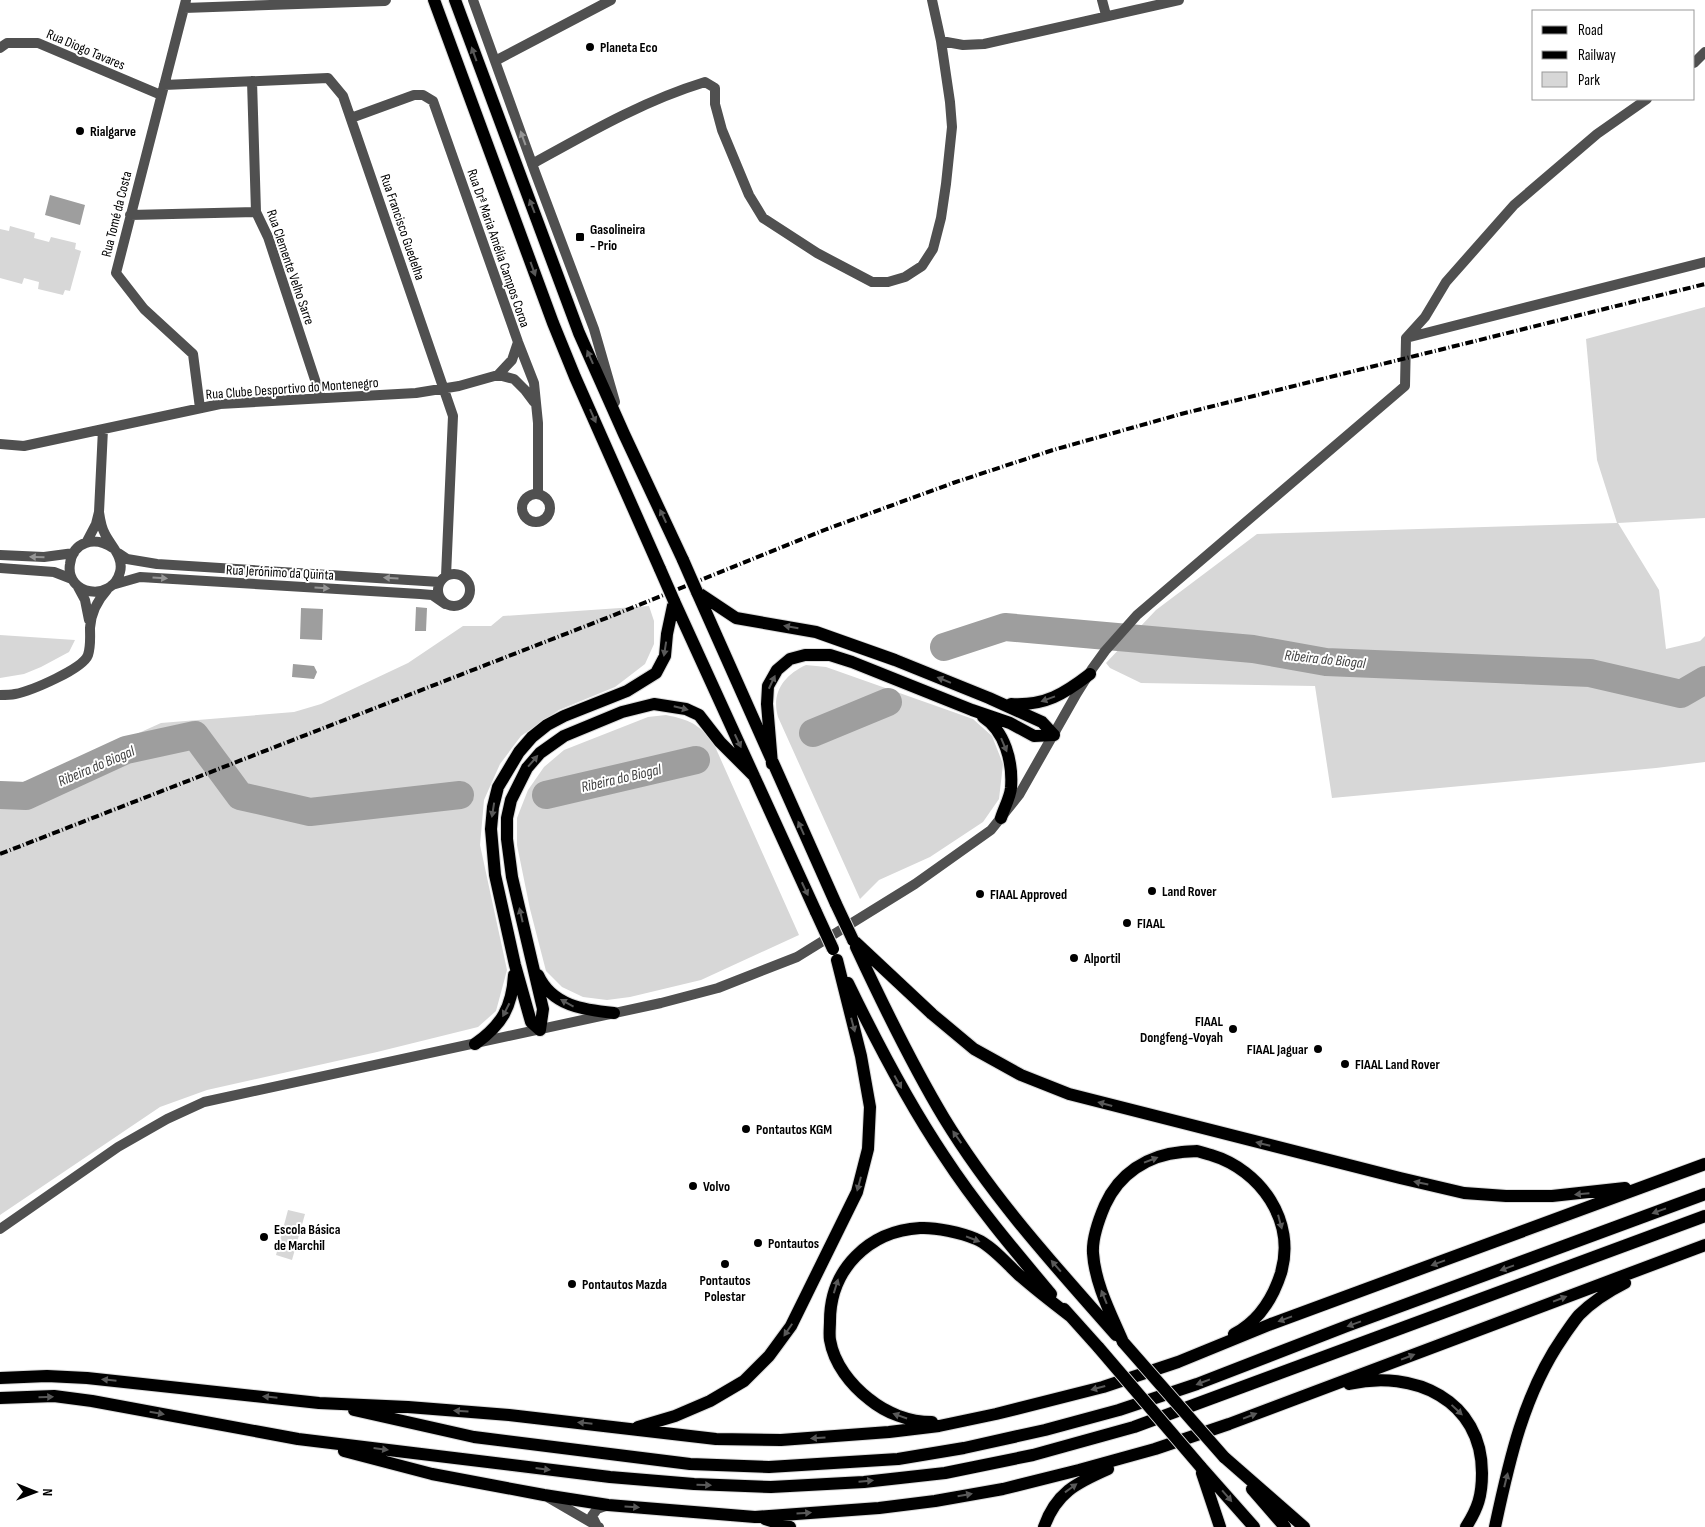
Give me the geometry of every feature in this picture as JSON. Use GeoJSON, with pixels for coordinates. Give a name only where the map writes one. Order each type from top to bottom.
{"type":"FeatureCollection","features":[{"type":"Feature","properties":{"kind":"main road"},"geometry":{"type":"LineString","coordinates":[[432,0],[445,30],[553,323],[575,377],[674,601],[874,1037],[910,1103],[945,1158],[988,1218],[1070,1316],[1254,1527]]}},
{"type":"Feature","properties":{"kind":"main road"},"geometry":{"type":"LineString","coordinates":[[455,0],[579,333],[624,434],[684,560],[772,764],[886,1012],[945,1119],[985,1178],[1020,1223],[1285,1527]]}},
{"type":"Feature","properties":{"kind":"main road"},"geometry":{"type":"LineString","coordinates":[[697,592],[736,618],[816,632],[990,698],[1042,722],[1054,735]]}},
{"type":"Feature","properties":{"kind":"main road"},"geometry":{"type":"LineString","coordinates":[[540,1030],[531,1022],[515,964],[495,875],[492,852],[492,822],[498,787],[518,752],[547,725],[564,716],[627,691],[656,673],[665,656],[667,634],[674,601]]}},
{"type":"Feature","properties":{"kind":"main road"},"geometry":{"type":"LineString","coordinates":[[772,764],[767,704],[768,686],[777,670],[790,659],[805,655],[830,655],[852,662],[972,710],[1010,723],[1034,736],[1054,735]]}},
{"type":"Feature","properties":{"kind":"main road"},"geometry":{"type":"LineString","coordinates":[[990,698],[1012,704],[1028,705],[1048,700],[1067,691],[1090,674]]}},
{"type":"Feature","properties":{"kind":"main road"},"geometry":{"type":"LineString","coordinates":[[540,1030],[543,1009],[509,860],[507,818],[511,800],[527,768],[540,753],[564,736],[622,712],[654,704],[686,709],[699,715],[720,742],[754,776]]}},
{"type":"Feature","properties":{"kind":"main road"},"geometry":{"type":"LineString","coordinates":[[972,710],[991,722],[1004,743],[1011,765],[1010,790],[1001,818]]}},
{"type":"Feature","properties":{"kind":"main road"},"geometry":{"type":"LineString","coordinates":[[853,940],[932,1014],[974,1048],[1021,1075],[1069,1094],[1464,1193],[1506,1196],[1552,1196],[1626,1188],[1664,1179]]}},
{"type":"Feature","properties":{"kind":"main road"},"geometry":{"type":"LineString","coordinates":[[633,1428],[675,1416],[710,1401],[744,1381],[769,1356],[791,1326],[857,1192],[868,1149],[870,1107],[861,1056],[835,955]]}},
{"type":"Feature","properties":{"kind":"main road"},"geometry":{"type":"LineString","coordinates":[[532,963],[540,980],[552,993],[568,1005],[585,1010],[614,1013]]}},
{"type":"Feature","properties":{"kind":"main road"},"geometry":{"type":"LineString","coordinates":[[475,1044],[500,1022],[509,1008],[515,964]]}},
{"type":"Feature","properties":{"kind":"main road"},"geometry":{"type":"LineString","coordinates":[[1123,1342],[1096,1278],[1093,1251],[1098,1220],[1110,1194],[1125,1175],[1147,1160],[1173,1153],[1197,1151],[1222,1159],[1246,1172],[1266,1192],[1278,1213],[1285,1239],[1283,1265],[1275,1292],[1253,1320],[1242,1330],[1178,1362]]}},
{"type":"Feature","properties":{"kind":"main road"},"geometry":{"type":"LineString","coordinates":[[0,1378],[47,1376],[87,1378],[319,1403],[509,1414],[716,1439],[780,1440],[889,1432],[965,1420],[1103,1387],[1178,1362],[1280,1321],[1705,1164]]}},
{"type":"Feature","properties":{"kind":"main road"},"geometry":{"type":"LineString","coordinates":[[319,1403],[474,1437],[690,1464],[769,1467],[898,1459],[964,1448],[1045,1430],[1197,1384],[1347,1326],[1705,1194]]}},
{"type":"Feature","properties":{"kind":"main road"},"geometry":{"type":"LineString","coordinates":[[0,1398],[54,1396],[92,1401],[298,1439],[600,1476],[694,1484],[771,1487],[864,1482],[945,1473],[1033,1455],[1134,1427],[1705,1216]]}},
{"type":"Feature","properties":{"kind":"main road"},"geometry":{"type":"LineString","coordinates":[[965,1420],[924,1422],[899,1417],[878,1406],[857,1390],[840,1366],[830,1340],[830,1308],[838,1279],[852,1260],[871,1244],[894,1232],[922,1227],[954,1232],[978,1240],[1070,1316]]}},
{"type":"Feature","properties":{"kind":"main road"},"geometry":{"type":"LineString","coordinates":[[1044,1527],[1050,1510],[1062,1496],[1073,1486],[1093,1475],[1155,1450],[1313,1393],[1704,1246]]}},
{"type":"Feature","properties":{"kind":"main road"},"geometry":{"type":"LineString","coordinates":[[1495,1527],[1517,1437],[1533,1390],[1554,1350],[1578,1316],[1608,1291],[1704,1246]]}},
{"type":"Feature","properties":{"kind":"main road"},"geometry":{"type":"LineString","coordinates":[[1313,1393],[1354,1383],[1401,1380],[1423,1386],[1444,1397],[1465,1417],[1477,1438],[1482,1459],[1482,1484],[1477,1510],[1466,1527]]}},
{"type":"Feature","properties":{"kind":"main road"},"geometry":{"type":"LineString","coordinates":[[298,1439],[432,1474],[544,1495],[608,1505],[755,1517],[879,1508],[935,1501],[1003,1488],[1155,1450]]}},
{"type":"Feature","properties":{"kind":"main road"},"geometry":{"type":"LineString","coordinates":[[1224,1457],[1304,1527]]}},
{"type":"Feature","properties":{"kind":"main road"},"geometry":{"type":"LineString","coordinates":[[1200,1466],[1220,1527]]}},
{"type":"Feature","properties":{"kind":"main road"},"geometry":{"type":"LineString","coordinates":[[755,1517],[790,1527]]}},
{"type":"Feature","properties":{"kind":"street"},"geometry":{"type":"LineString","coordinates":[[185,4],[386,0]]}},
{"type":"Feature","properties":{"kind":"street"},"geometry":{"type":"LineString","coordinates":[[474,0],[532,164],[594,330],[624,434]]}},
{"type":"Feature","properties":{"kind":"street"},"geometry":{"type":"LineString","coordinates":[[495,61],[610,0]]}},
{"type":"Feature","properties":{"kind":"street"},"geometry":{"type":"LineString","coordinates":[[532,164],[626,113],[676,91],[704,82],[715,88],[715,104],[722,130],[750,195],[763,218],[817,253],[872,282],[888,282],[905,277],[922,266],[933,249],[941,218],[952,127],[941,40],[932,0]]}},
{"type":"Feature","properties":{"kind":"street"},"geometry":{"type":"LineString","coordinates":[[1102,0],[1106,15]]}},
{"type":"Feature","properties":{"kind":"street"},"geometry":{"type":"LineString","coordinates":[[941,40],[963,45],[984,44],[1179,0]]}},
{"type":"Feature","properties":{"kind":"street","name":"Rua Tomé da Costa"},"geometry":{"type":"LineString","coordinates":[[185,4],[116,273],[144,309],[193,354],[200,408]]}},
{"type":"Feature","properties":{"kind":"street","name":"Rua Diogo Tavares"},"geometry":{"type":"LineString","coordinates":[[0,48],[7,43],[38,42],[161,95]]}},
{"type":"Feature","properties":{"kind":"street"},"geometry":{"type":"LineString","coordinates":[[1695,61],[1705,52]]}},
{"type":"Feature","properties":{"kind":"street","name":"Rua Francisco Guedelha"},"geometry":{"type":"LineString","coordinates":[[164,85],[328,78],[343,96],[452,416],[448,552],[443,579]]}},
{"type":"Feature","properties":{"kind":"street","name":"Rua Clemente Velho Sarre"},"geometry":{"type":"LineString","coordinates":[[252,81],[256,212],[268,236],[321,398]]}},
{"type":"Feature","properties":{"kind":"street","name":"Rua Drª Maria Amélia Campos Coroa"},"geometry":{"type":"LineString","coordinates":[[352,118],[414,95],[424,95],[433,101],[534,383],[534,402],[538,423],[538,493]]}},
{"type":"Feature","properties":{"kind":"street"},"geometry":{"type":"LineString","coordinates":[[0,1229],[118,1147],[167,1119],[204,1102],[540,1030],[718,988],[797,957],[915,884],[991,830],[1001,818],[1019,795],[1105,651],[1138,615],[1405,386],[1406,338],[1424,317],[1446,282],[1514,205],[1597,134],[1646,100]]}},
{"type":"Feature","properties":{"kind":"street"},"geometry":{"type":"LineString","coordinates":[[130,215],[256,212]]}},
{"type":"Feature","properties":{"kind":"street"},"geometry":{"type":"LineString","coordinates":[[1406,338],[1705,262]]}},
{"type":"Feature","properties":{"kind":"street"},"geometry":{"type":"LineString","coordinates":[[518,342],[512,360],[498,375],[514,379],[534,402]]}},
{"type":"Feature","properties":{"kind":"street","name":"Rua Clube Desportivo do Montenegro"},"geometry":{"type":"LineString","coordinates":[[0,444],[24,446],[220,404],[416,393],[459,386],[498,375]]}},
{"type":"Feature","properties":{"kind":"street"},"geometry":{"type":"LineString","coordinates":[[90,626],[98,599],[110,588],[120,572],[121,562],[101,526],[99,512],[103,429]]}},
{"type":"Feature","properties":{"kind":"street"},"geometry":{"type":"LineString","coordinates":[[0,695],[16,694],[75,669],[88,657],[90,626],[85,600],[69,568],[71,558],[77,548],[86,542],[96,524],[99,512]]}},
{"type":"Feature","properties":{"kind":"street","name":"Rua Jerónimo da Quinta"},"geometry":{"type":"LineString","coordinates":[[86,542],[97,541],[106,543],[127,559],[157,564],[443,579],[455,574],[464,577]]}},
{"type":"Feature","properties":{"kind":"street"},"geometry":{"type":"LineString","coordinates":[[443,579],[438,587],[439,596],[445,604],[450,606],[460,605],[467,599],[470,585],[454,568],[448,552]]}},
{"type":"Feature","properties":{"kind":"street"},"geometry":{"type":"LineString","coordinates":[[0,555],[44,557],[74,553]]}},
{"type":"Feature","properties":{"kind":"street","name":"Rua Jerónimo da Quinta"},"geometry":{"type":"LineString","coordinates":[[0,568],[54,572],[75,582],[87,591],[96,593],[140,576],[432,595],[445,604]]}},
{"type":"Feature","properties":{"kind":"street"},"geometry":{"type":"LineString","coordinates":[[544,1495],[568,1507],[599,1527]]}},
{"type":"Feature","properties":{"kind":"street"},"geometry":{"type":"LineString","coordinates":[[599,1527],[592,1516],[597,1509],[608,1505]]}},
{"type":"Feature","properties":{"kind":"green space"},"geometry":{"type":"Polygon","coordinates":[[[10,226],[35,233],[34,238],[49,242],[51,237],[76,243],[75,249],[81,251],[70,291],[65,290],[63,295],[38,289],[39,282],[24,278],[22,284],[0,278],[0,229],[9,231],[10,226]]]}},
{"type":"Feature","properties":{"kind":"green space"},"geometry":{"type":"Polygon","coordinates":[[[1705,307],[1705,518],[1618,523],[1659,590],[1666,649],[1700,641],[1705,636],[1705,762],[1332,798],[1315,686],[1141,683],[1110,668],[1106,663],[1156,610],[1257,534],[1617,523],[1597,460],[1586,339],[1705,307]]]}},
{"type":"Feature","properties":{"kind":"green space"},"geometry":{"type":"Polygon","coordinates":[[[649,606],[654,621],[654,644],[645,664],[615,687],[559,710],[521,736],[500,764],[484,800],[480,845],[507,970],[496,1011],[478,1027],[207,1090],[160,1107],[0,1215],[0,783],[23,785],[161,723],[294,712],[321,704],[408,663],[463,626],[491,626],[503,616],[649,606]]]}},
{"type":"Feature","properties":{"kind":"green space"},"geometry":{"type":"Polygon","coordinates":[[[0,635],[75,640],[69,652],[41,667],[24,674],[0,678],[0,635]]]}},
{"type":"Feature","properties":{"kind":"green space"},"geometry":{"type":"Polygon","coordinates":[[[806,665],[826,667],[973,719],[992,736],[1003,764],[999,799],[983,822],[930,857],[879,880],[860,899],[778,717],[776,700],[781,686],[791,674],[806,665]]]}},
{"type":"Feature","properties":{"kind":"green space"},"geometry":{"type":"Polygon","coordinates":[[[666,715],[692,723],[702,730],[713,742],[799,935],[701,980],[630,997],[607,1000],[583,997],[562,987],[546,971],[530,909],[517,845],[517,818],[528,790],[544,767],[564,750],[648,717],[666,715]]]}},
{"type":"Feature","properties":{"kind":"green space"},"geometry":{"type":"Polygon","coordinates":[[[288,1210],[305,1214],[292,1260],[276,1255],[288,1210]]]}},
{"type":"Feature","properties":{"kind":"shaded area"},"geometry":{"type":"Polygon","coordinates":[[[50,195],[85,205],[80,225],[45,215],[50,195]]]}},
{"type":"Feature","properties":{"kind":"shaded area"},"geometry":{"type":"Polygon","coordinates":[[[416,607],[427,608],[426,631],[415,631],[416,607]]]}},
{"type":"Feature","properties":{"kind":"shaded area"},"geometry":{"type":"Polygon","coordinates":[[[301,608],[323,609],[322,640],[300,639],[301,608]]]}},
{"type":"Feature","properties":{"kind":"shaded area"},"geometry":{"type":"Polygon","coordinates":[[[293,664],[314,666],[317,672],[314,679],[292,677],[293,664]]]}},
{"type":"Feature","properties":{"kind":"waterway","name":"Ribeira do Biogal"},"geometry":{"type":"LineString","coordinates":[[944,647],[1005,627],[1253,649],[1326,662],[1590,673],[1681,694],[1705,680]]}},
{"type":"Feature","properties":{"kind":"waterway","name":"Ribeira do Biogal"},"geometry":{"type":"LineString","coordinates":[[813,733],[888,702]]}},
{"type":"Feature","properties":{"kind":"waterway","name":"Ribeira do Biogal"},"geometry":{"type":"LineString","coordinates":[[0,795],[26,796],[126,750],[195,735],[240,796],[310,812],[460,795]]}},
{"type":"Feature","properties":{"kind":"waterway","name":"Ribeira do Biogal"},"geometry":{"type":"LineString","coordinates":[[546,795],[696,760]]}},
{"type":"Feature","properties":{"kind":"railway"},"geometry":{"type":"LineString","coordinates":[[0,854],[609,617],[827,529],[953,483],[1053,450],[1181,414],[1705,284]]}},
{"type":"Feature","properties":{"kind":"place","name":"Planeta Eco"},"geometry":{"type":"Point","coordinates":[590,47]}},
{"type":"Feature","properties":{"kind":"place","name":"Rialgarve"},"geometry":{"type":"Point","coordinates":[80,131]}},
{"type":"Feature","properties":{"kind":"place","name":"Gasolineira - Prio"},"geometry":{"type":"Point","coordinates":[580,237]}},
{"type":"Feature","properties":{"kind":"place","name":"Land Rover"},"geometry":{"type":"Point","coordinates":[1152,891]}},
{"type":"Feature","properties":{"kind":"place","name":"FIAAL Approved"},"geometry":{"type":"Point","coordinates":[980,894]}},
{"type":"Feature","properties":{"kind":"place","name":"FIAAL"},"geometry":{"type":"Point","coordinates":[1127,923]}},
{"type":"Feature","properties":{"kind":"place","name":"Alportil"},"geometry":{"type":"Point","coordinates":[1074,958]}},
{"type":"Feature","properties":{"kind":"place","name":"FIAAL Dongfeng-Voyah"},"geometry":{"type":"Point","coordinates":[1233,1029]}},
{"type":"Feature","properties":{"kind":"place","name":"FIAAL Jaguar"},"geometry":{"type":"Point","coordinates":[1318,1049]}},
{"type":"Feature","properties":{"kind":"place","name":"FIAAL Land Rover"},"geometry":{"type":"Point","coordinates":[1345,1064]}},
{"type":"Feature","properties":{"kind":"place","name":"Pontautos KGM"},"geometry":{"type":"Point","coordinates":[746,1129]}},
{"type":"Feature","properties":{"kind":"place","name":"Volvo"},"geometry":{"type":"Point","coordinates":[693,1186]}},
{"type":"Feature","properties":{"kind":"place","name":"Escola Básica de Marchil"},"geometry":{"type":"Point","coordinates":[264,1237]}},
{"type":"Feature","properties":{"kind":"place","name":"Pontautos"},"geometry":{"type":"Point","coordinates":[758,1243]}},
{"type":"Feature","properties":{"kind":"place","name":"Pontautos Polestar"},"geometry":{"type":"Point","coordinates":[725,1264]}},
{"type":"Feature","properties":{"kind":"place","name":"Pontautos Mazda"},"geometry":{"type":"Point","coordinates":[572,1284]}}]}
